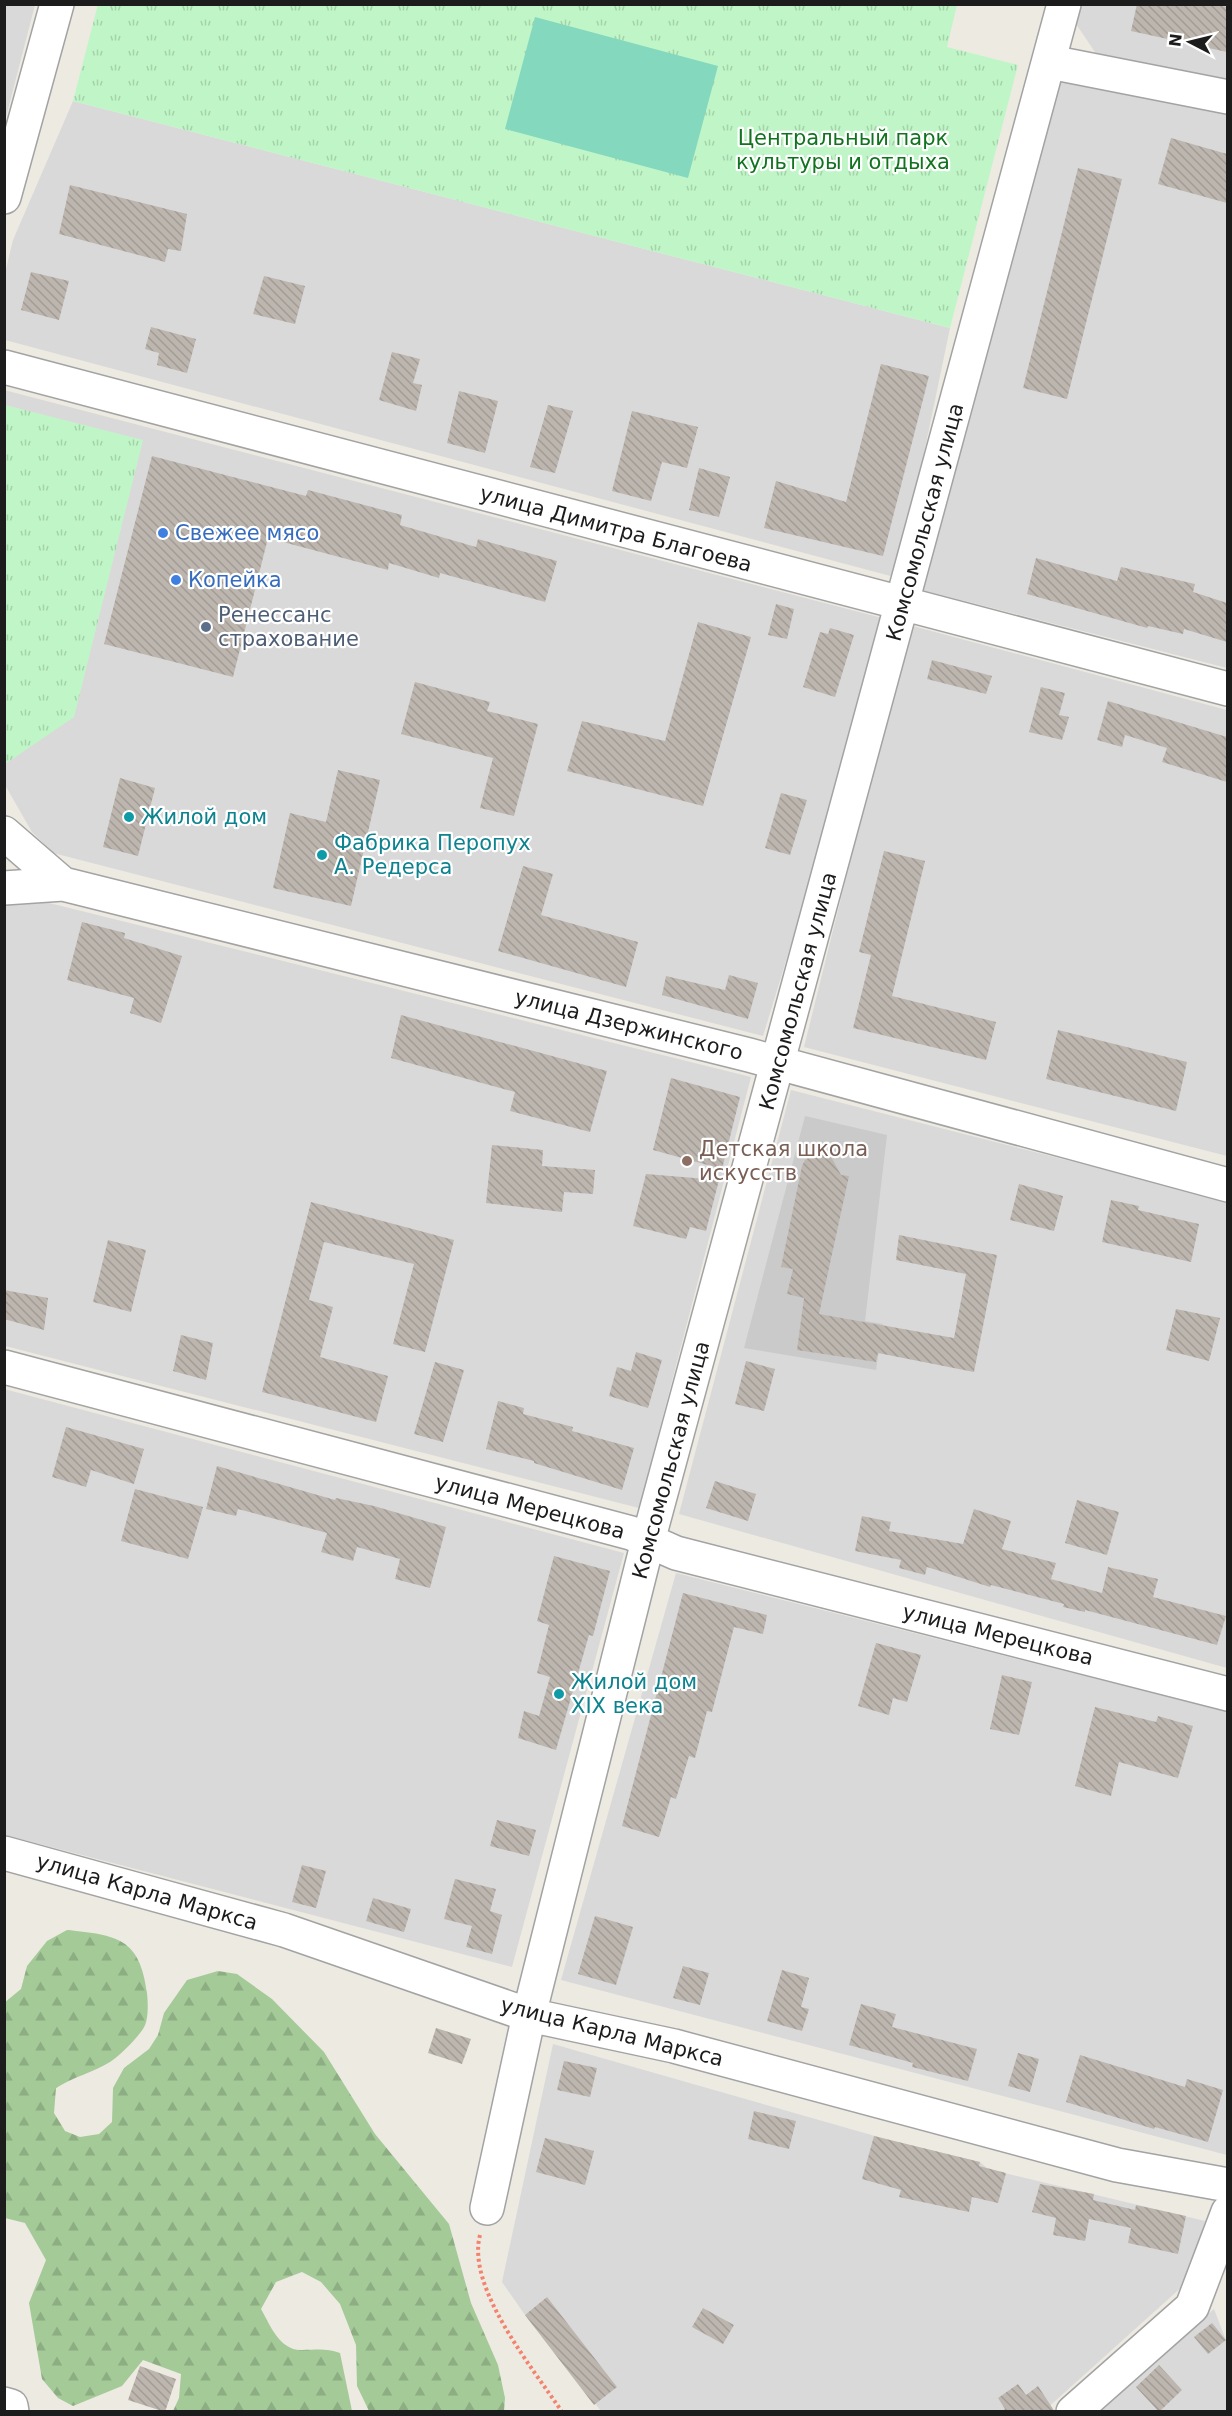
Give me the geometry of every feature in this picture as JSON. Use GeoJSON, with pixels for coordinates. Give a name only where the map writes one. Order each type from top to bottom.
{"type":"FeatureCollection","features":[{"type":"Feature","properties":{"kind":"street"},"geometry":{"type":"LineString","coordinates":[[4,197],[57,4]]}},
{"type":"Feature","properties":{"kind":"street","name":"Комсомольская улица"},"geometry":{"type":"LineString","coordinates":[[487,2208],[529,2014],[648,1540],[1064,4]]}},
{"type":"Feature","properties":{"kind":"street"},"geometry":{"type":"LineString","coordinates":[[1050,62],[1227,97]]}},
{"type":"Feature","properties":{"kind":"street","name":"улица Димитра Благоева"},"geometry":{"type":"LineString","coordinates":[[4,368],[1227,689]]}},
{"type":"Feature","properties":{"kind":"street","name":"улица Дзержинского"},"geometry":{"type":"LineString","coordinates":[[4,833],[63,884]]}},
{"type":"Feature","properties":{"kind":"street","name":"улица Дзержинского"},"geometry":{"type":"LineString","coordinates":[[4,888],[63,884],[778,1064],[1227,1185]]}},
{"type":"Feature","properties":{"kind":"street","name":"улица Мерецкова"},"geometry":{"type":"LineString","coordinates":[[4,1367],[619,1530],[676,1552],[1227,1694]]}},
{"type":"Feature","properties":{"kind":"street","name":"улица Карла Маркса"},"geometry":{"type":"LineString","coordinates":[[4,1853],[284,1930],[529,2014],[674,2046],[1117,2165],[1227,2185]]}},
{"type":"Feature","properties":{"kind":"street"},"geometry":{"type":"LineString","coordinates":[[1073,2412],[1192,2307],[1227,2212]]}},
{"type":"Feature","properties":{"kind":"street"},"geometry":{"type":"LineString","coordinates":[[4,2404],[11,2406],[12,2412]]}},
{"type":"Feature","properties":{"kind":"path"},"geometry":{"type":"LineString","coordinates":[[487,2208],[478,2241],[480,2275],[493,2306],[562,2412]]}},
{"type":"Feature","properties":{"kind":"shaded area"},"geometry":{"type":"Polygon","coordinates":[[[4,5],[35,5],[5,121],[4,5]]]}},
{"type":"Feature","properties":{"kind":"shaded area"},"geometry":{"type":"Polygon","coordinates":[[[1076,5],[1227,5],[1227,80],[1097,55],[1072,18],[1076,5]]]}},
{"type":"Feature","properties":{"kind":"shaded area"},"geometry":{"type":"Polygon","coordinates":[[[1060,80],[1227,113],[1227,668],[922,590],[1060,80]]]}},
{"type":"Feature","properties":{"kind":"shaded area"},"geometry":{"type":"Polygon","coordinates":[[[73,101],[950,328],[898,578],[5,340],[5,273],[13,240],[73,101]]]}},
{"type":"Feature","properties":{"kind":"shaded area"},"geometry":{"type":"Polygon","coordinates":[[[4,390],[890,620],[763,1036],[53,853],[32,832],[5,785],[4,390]]]}},
{"type":"Feature","properties":{"kind":"shaded area"},"geometry":{"type":"Polygon","coordinates":[[[909,625],[1227,710],[1227,1156],[804,1047],[909,625]]]}},
{"type":"Feature","properties":{"kind":"shaded area"},"geometry":{"type":"Polygon","coordinates":[[[25,897],[751,1077],[639,1508],[5,1346],[4,898],[25,897]]]}},
{"type":"Feature","properties":{"kind":"shaded area"},"geometry":{"type":"Polygon","coordinates":[[[791,1090],[1227,1201],[1227,1668],[679,1514],[791,1090]]]}},
{"type":"Feature","properties":{"kind":"shaded area"},"geometry":{"type":"Polygon","coordinates":[[[805,1116],[887,1135],[865,1321],[883,1324],[876,1370],[744,1348],[805,1116]]]}},
{"type":"Feature","properties":{"kind":"shaded area"},"geometry":{"type":"Polygon","coordinates":[[[4,1389],[624,1553],[512,1967],[5,1835],[4,1389]]]}},
{"type":"Feature","properties":{"kind":"shaded area"},"geometry":{"type":"Polygon","coordinates":[[[676,1573],[1227,1712],[1227,2155],[561,1980],[676,1573]]]}},
{"type":"Feature","properties":{"kind":"shaded area"},"geometry":{"type":"Polygon","coordinates":[[[553,2044],[896,2142],[980,2162],[988,2169],[1205,2221],[1184,2285],[1044,2411],[601,2411],[525,2315],[502,2282],[553,2044]]]}},
{"type":"Feature","properties":{"kind":"shaded area"},"geometry":{"type":"Polygon","coordinates":[[[1214,2309],[1227,2343],[1227,2411],[1096,2412],[1214,2309]]]}},
{"type":"Feature","properties":{"kind":"green space","name":"Центральный парк культуры и отдыха"},"geometry":{"type":"Polygon","coordinates":[[[98,4],[957,5],[947,47],[1018,65],[950,328],[73,101],[98,4]]]}},
{"type":"Feature","properties":{"kind":"green space"},"geometry":{"type":"Polygon","coordinates":[[[535,17],[718,66],[688,178],[505,129],[535,17]]]}},
{"type":"Feature","properties":{"kind":"green space"},"geometry":{"type":"Polygon","coordinates":[[[5,405],[143,440],[74,717],[5,764],[5,405]]]}},
{"type":"Feature","properties":{"kind":"green space"},"geometry":{"type":"Polygon","coordinates":[[[67,1930],[100,1934],[123,1943],[132,1950],[144,1975],[148,2006],[143,2029],[119,2055],[104,2066],[56,2088],[54,2113],[65,2131],[80,2137],[99,2134],[112,2122],[113,2088],[124,2068],[149,2049],[158,2035],[164,2013],[187,1980],[218,1971],[237,1974],[272,1999],[324,2052],[375,2134],[449,2224],[471,2303],[498,2365],[505,2398],[504,2411],[369,2411],[357,2386],[356,2345],[340,2304],[321,2282],[302,2272],[276,2282],[261,2309],[277,2336],[288,2346],[294,2349],[340,2353],[352,2411],[173,2411],[179,2398],[181,2374],[143,2360],[122,2386],[73,2406],[58,2398],[42,2379],[29,2303],[46,2260],[25,2223],[5,2218],[4,2003],[21,1989],[27,1966],[47,1941],[67,1930]]]}},
{"type":"Feature","properties":{"kind":"building"},"geometry":{"type":"Polygon","coordinates":[[[1137,4],[1214,4],[1227,7],[1227,52],[1131,31],[1137,4]]]}},
{"type":"Feature","properties":{"kind":"building"},"geometry":{"type":"Polygon","coordinates":[[[1171,138],[1227,154],[1227,203],[1158,184],[1171,138]]]}},
{"type":"Feature","properties":{"kind":"building"},"geometry":{"type":"Polygon","coordinates":[[[1078,168],[1122,179],[1067,399],[1023,388],[1078,168]]]}},
{"type":"Feature","properties":{"kind":"building"},"geometry":{"type":"Polygon","coordinates":[[[70,185],[187,214],[181,251],[168,249],[165,262],[59,234],[70,185]]]}},
{"type":"Feature","properties":{"kind":"building"},"geometry":{"type":"Polygon","coordinates":[[[31,272],[69,281],[59,320],[21,310],[31,272]]]}},
{"type":"Feature","properties":{"kind":"building"},"geometry":{"type":"Polygon","coordinates":[[[264,276],[305,286],[295,324],[253,314],[264,276]]]}},
{"type":"Feature","properties":{"kind":"building"},"geometry":{"type":"Polygon","coordinates":[[[151,327],[196,339],[187,373],[157,365],[159,353],[145,349],[151,327]]]}},
{"type":"Feature","properties":{"kind":"building"},"geometry":{"type":"Polygon","coordinates":[[[392,352],[420,359],[413,383],[422,385],[416,411],[379,400],[392,352]]]}},
{"type":"Feature","properties":{"kind":"building"},"geometry":{"type":"Polygon","coordinates":[[[881,364],[929,376],[883,556],[764,528],[776,481],[846,502],[881,364]]]}},
{"type":"Feature","properties":{"kind":"building"},"geometry":{"type":"Polygon","coordinates":[[[459,391],[498,401],[485,453],[447,443],[459,391]]]}},
{"type":"Feature","properties":{"kind":"building"},"geometry":{"type":"Polygon","coordinates":[[[548,405],[573,411],[555,473],[530,467],[548,405]]]}},
{"type":"Feature","properties":{"kind":"building"},"geometry":{"type":"Polygon","coordinates":[[[632,411],[698,427],[687,468],[662,462],[651,501],[612,491],[632,411]]]}},
{"type":"Feature","properties":{"kind":"building"},"geometry":{"type":"Polygon","coordinates":[[[152,456],[306,496],[308,490],[402,515],[400,525],[476,547],[478,539],[557,561],[545,602],[440,573],[439,578],[389,563],[388,570],[268,538],[233,677],[104,644],[152,456]]]}},
{"type":"Feature","properties":{"kind":"building"},"geometry":{"type":"Polygon","coordinates":[[[699,468],[730,477],[719,517],[689,510],[699,468]]]}},
{"type":"Feature","properties":{"kind":"building"},"geometry":{"type":"Polygon","coordinates":[[[1036,558],[1117,581],[1121,567],[1195,584],[1193,592],[1227,603],[1227,642],[1184,629],[1183,634],[1148,626],[1147,628],[1027,594],[1036,558]]]}},
{"type":"Feature","properties":{"kind":"building"},"geometry":{"type":"Polygon","coordinates":[[[776,604],[794,609],[787,639],[768,635],[776,604]]]}},
{"type":"Feature","properties":{"kind":"building"},"geometry":{"type":"Polygon","coordinates":[[[698,622],[751,637],[703,806],[567,771],[582,721],[665,741],[698,622]]]}},
{"type":"Feature","properties":{"kind":"building"},"geometry":{"type":"Polygon","coordinates":[[[830,628],[854,635],[835,697],[803,687],[820,632],[828,634],[830,628]]]}},
{"type":"Feature","properties":{"kind":"building"},"geometry":{"type":"Polygon","coordinates":[[[932,660],[992,676],[986,694],[927,679],[932,660]]]}},
{"type":"Feature","properties":{"kind":"building"},"geometry":{"type":"Polygon","coordinates":[[[415,682],[490,702],[487,711],[538,724],[514,816],[480,808],[493,758],[401,734],[415,682]]]}},
{"type":"Feature","properties":{"kind":"building"},"geometry":{"type":"Polygon","coordinates":[[[1041,687],[1065,693],[1059,715],[1069,717],[1062,740],[1029,732],[1041,687]]]}},
{"type":"Feature","properties":{"kind":"building"},"geometry":{"type":"Polygon","coordinates":[[[1108,701],[1227,737],[1227,782],[1162,762],[1167,748],[1125,735],[1122,747],[1097,740],[1108,701]]]}},
{"type":"Feature","properties":{"kind":"building","name":"Фабрика Перопух А. Редерса"},"geometry":{"type":"Polygon","coordinates":[[[338,770],[380,780],[351,906],[273,888],[290,813],[326,822],[338,770]]]}},
{"type":"Feature","properties":{"kind":"building","name":"Жилой дом"},"geometry":{"type":"Polygon","coordinates":[[[120,778],[155,788],[138,856],[103,847],[120,778]]]}},
{"type":"Feature","properties":{"kind":"building"},"geometry":{"type":"Polygon","coordinates":[[[781,793],[807,800],[790,855],[765,848],[781,793]]]}},
{"type":"Feature","properties":{"kind":"building"},"geometry":{"type":"Polygon","coordinates":[[[884,851],[925,861],[892,996],[996,1022],[986,1060],[853,1028],[871,955],[859,952],[884,851]]]}},
{"type":"Feature","properties":{"kind":"building"},"geometry":{"type":"Polygon","coordinates":[[[523,866],[553,874],[541,915],[638,942],[626,987],[498,951],[523,866]]]}},
{"type":"Feature","properties":{"kind":"building"},"geometry":{"type":"Polygon","coordinates":[[[82,922],[125,933],[124,938],[182,956],[161,1023],[130,1013],[134,998],[67,980],[82,922]]]}},
{"type":"Feature","properties":{"kind":"building"},"geometry":{"type":"Polygon","coordinates":[[[729,975],[758,983],[748,1019],[662,995],[666,976],[725,990],[729,975]]]}},
{"type":"Feature","properties":{"kind":"building"},"geometry":{"type":"Polygon","coordinates":[[[401,1015],[607,1071],[590,1132],[510,1111],[515,1092],[391,1058],[401,1015]]]}},
{"type":"Feature","properties":{"kind":"building"},"geometry":{"type":"Polygon","coordinates":[[[1058,1030],[1187,1062],[1176,1111],[1046,1079],[1058,1030]]]}},
{"type":"Feature","properties":{"kind":"building"},"geometry":{"type":"Polygon","coordinates":[[[671,1078],[740,1097],[722,1169],[653,1150],[671,1078]]]}},
{"type":"Feature","properties":{"kind":"building"},"geometry":{"type":"Polygon","coordinates":[[[492,1145],[543,1150],[542,1166],[595,1170],[593,1194],[564,1192],[562,1212],[486,1203],[492,1145]]]}},
{"type":"Feature","properties":{"kind":"building"},"geometry":{"type":"Polygon","coordinates":[[[817,1152],[830,1155],[841,1175],[849,1176],[819,1314],[954,1338],[966,1274],[896,1260],[899,1235],[997,1255],[974,1372],[878,1353],[876,1362],[797,1350],[804,1298],[787,1294],[793,1269],[781,1267],[802,1166],[805,1160],[817,1152]]]}},
{"type":"Feature","properties":{"kind":"building"},"geometry":{"type":"Polygon","coordinates":[[[646,1174],[719,1180],[706,1231],[690,1227],[686,1239],[633,1226],[646,1174]]]}},
{"type":"Feature","properties":{"kind":"building"},"geometry":{"type":"Polygon","coordinates":[[[1019,1184],[1063,1196],[1054,1231],[1010,1220],[1019,1184]]]}},
{"type":"Feature","properties":{"kind":"building"},"geometry":{"type":"Polygon","coordinates":[[[1111,1200],[1139,1206],[1138,1210],[1199,1224],[1191,1262],[1102,1242],[1111,1200]]]}},
{"type":"Feature","properties":{"kind":"building"},"geometry":{"type":"Polygon","coordinates":[[[311,1202],[454,1240],[425,1352],[393,1344],[414,1264],[324,1242],[309,1300],[333,1307],[320,1357],[388,1376],[376,1422],[262,1392],[311,1202]]]}},
{"type":"Feature","properties":{"kind":"building"},"geometry":{"type":"Polygon","coordinates":[[[108,1240],[146,1250],[131,1312],[93,1302],[108,1240]]]}},
{"type":"Feature","properties":{"kind":"building"},"geometry":{"type":"Polygon","coordinates":[[[4,1290],[48,1298],[44,1330],[4,1319],[4,1290]]]}},
{"type":"Feature","properties":{"kind":"building"},"geometry":{"type":"Polygon","coordinates":[[[1176,1309],[1220,1318],[1209,1361],[1166,1350],[1176,1309]]]}},
{"type":"Feature","properties":{"kind":"building"},"geometry":{"type":"Polygon","coordinates":[[[181,1335],[213,1343],[206,1380],[173,1371],[181,1335]]]}},
{"type":"Feature","properties":{"kind":"building"},"geometry":{"type":"Polygon","coordinates":[[[636,1352],[662,1360],[648,1408],[609,1396],[617,1367],[631,1371],[636,1352]]]}},
{"type":"Feature","properties":{"kind":"building"},"geometry":{"type":"Polygon","coordinates":[[[746,1361],[775,1369],[764,1411],[735,1404],[746,1361]]]}},
{"type":"Feature","properties":{"kind":"building"},"geometry":{"type":"Polygon","coordinates":[[[435,1362],[464,1370],[443,1442],[414,1434],[435,1362]]]}},
{"type":"Feature","properties":{"kind":"building"},"geometry":{"type":"Polygon","coordinates":[[[498,1401],[524,1408],[523,1414],[573,1427],[572,1431],[634,1448],[622,1490],[534,1463],[534,1461],[486,1449],[498,1401]]]}},
{"type":"Feature","properties":{"kind":"building"},"geometry":{"type":"Polygon","coordinates":[[[66,1427],[144,1449],[134,1484],[91,1470],[86,1487],[52,1477],[66,1427]]]}},
{"type":"Feature","properties":{"kind":"building"},"geometry":{"type":"Polygon","coordinates":[[[217,1466],[335,1500],[336,1498],[374,1506],[446,1527],[430,1588],[395,1579],[400,1559],[357,1547],[353,1561],[321,1552],[327,1533],[238,1509],[236,1516],[206,1509],[217,1466]]]}},
{"type":"Feature","properties":{"kind":"building"},"geometry":{"type":"Polygon","coordinates":[[[715,1481],[756,1494],[748,1521],[706,1508],[715,1481]]]}},
{"type":"Feature","properties":{"kind":"building"},"geometry":{"type":"Polygon","coordinates":[[[135,1489],[203,1507],[188,1559],[121,1541],[135,1489]]]}},
{"type":"Feature","properties":{"kind":"building"},"geometry":{"type":"Polygon","coordinates":[[[1077,1500],[1119,1512],[1107,1555],[1065,1543],[1077,1500]]]}},
{"type":"Feature","properties":{"kind":"building"},"geometry":{"type":"Polygon","coordinates":[[[974,1509],[1011,1521],[1002,1549],[1056,1563],[1051,1579],[1102,1593],[1108,1567],[1158,1579],[1153,1597],[1226,1616],[1217,1645],[1085,1610],[1085,1612],[1063,1607],[1064,1604],[991,1585],[990,1587],[927,1567],[925,1575],[899,1568],[901,1560],[855,1551],[862,1516],[891,1522],[889,1531],[963,1544],[974,1509]]]}},
{"type":"Feature","properties":{"kind":"building"},"geometry":{"type":"Polygon","coordinates":[[[554,1556],[610,1571],[593,1636],[589,1635],[556,1750],[518,1738],[524,1711],[539,1716],[550,1677],[537,1673],[549,1625],[537,1621],[554,1556]]]}},
{"type":"Feature","properties":{"kind":"building"},"geometry":{"type":"Polygon","coordinates":[[[683,1593],[767,1615],[763,1634],[734,1627],[712,1712],[707,1711],[695,1758],[689,1756],[676,1799],[671,1797],[659,1837],[622,1826],[683,1593]]]}},
{"type":"Feature","properties":{"kind":"building"},"geometry":{"type":"Polygon","coordinates":[[[876,1643],[921,1655],[907,1702],[893,1698],[889,1715],[858,1706],[876,1643]]]}},
{"type":"Feature","properties":{"kind":"building"},"geometry":{"type":"Polygon","coordinates":[[[1002,1675],[1032,1682],[1019,1735],[990,1729],[1002,1675]]]}},
{"type":"Feature","properties":{"kind":"building"},"geometry":{"type":"Polygon","coordinates":[[[1095,1707],[1156,1722],[1158,1716],[1193,1726],[1178,1778],[1119,1762],[1111,1796],[1075,1786],[1095,1707]]]}},
{"type":"Feature","properties":{"kind":"building"},"geometry":{"type":"Polygon","coordinates":[[[497,1820],[536,1830],[529,1856],[490,1846],[497,1820]]]}},
{"type":"Feature","properties":{"kind":"building"},"geometry":{"type":"Polygon","coordinates":[[[302,1865],[326,1871],[316,1908],[292,1902],[302,1865]]]}},
{"type":"Feature","properties":{"kind":"building"},"geometry":{"type":"Polygon","coordinates":[[[455,1879],[496,1889],[490,1911],[502,1915],[492,1954],[466,1947],[472,1926],[444,1919],[455,1879]]]}},
{"type":"Feature","properties":{"kind":"building"},"geometry":{"type":"Polygon","coordinates":[[[373,1898],[411,1909],[404,1932],[366,1921],[373,1898]]]}},
{"type":"Feature","properties":{"kind":"building"},"geometry":{"type":"Polygon","coordinates":[[[595,1916],[633,1927],[616,1985],[578,1974],[595,1916]]]}},
{"type":"Feature","properties":{"kind":"building"},"geometry":{"type":"Polygon","coordinates":[[[683,1966],[709,1973],[700,2005],[673,1998],[683,1966]]]}},
{"type":"Feature","properties":{"kind":"building"},"geometry":{"type":"Polygon","coordinates":[[[782,1970],[809,1978],[801,2007],[809,2009],[802,2031],[767,2021],[782,1970]]]}},
{"type":"Feature","properties":{"kind":"building"},"geometry":{"type":"Polygon","coordinates":[[[861,2004],[896,2014],[892,2027],[977,2049],[968,2081],[912,2067],[913,2063],[849,2045],[861,2004]]]}},
{"type":"Feature","properties":{"kind":"building"},"geometry":{"type":"Polygon","coordinates":[[[436,2028],[471,2039],[462,2064],[428,2053],[436,2028]]]}},
{"type":"Feature","properties":{"kind":"building"},"geometry":{"type":"Polygon","coordinates":[[[1018,2053],[1039,2059],[1030,2092],[1008,2086],[1018,2053]]]}},
{"type":"Feature","properties":{"kind":"building"},"geometry":{"type":"Polygon","coordinates":[[[1080,2055],[1185,2087],[1187,2079],[1223,2090],[1208,2142],[1155,2127],[1154,2129],[1066,2102],[1080,2055]]]}},
{"type":"Feature","properties":{"kind":"building"},"geometry":{"type":"Polygon","coordinates":[[[564,2061],[597,2068],[590,2097],[557,2090],[564,2061]]]}},
{"type":"Feature","properties":{"kind":"building"},"geometry":{"type":"Polygon","coordinates":[[[754,2111],[796,2121],[789,2149],[748,2139],[754,2111]]]}},
{"type":"Feature","properties":{"kind":"building"},"geometry":{"type":"Polygon","coordinates":[[[874,2136],[980,2162],[979,2166],[1006,2173],[998,2203],[972,2197],[969,2212],[899,2197],[901,2190],[862,2179],[874,2136]]]}},
{"type":"Feature","properties":{"kind":"building"},"geometry":{"type":"Polygon","coordinates":[[[545,2138],[594,2151],[585,2185],[536,2172],[545,2138]]]}},
{"type":"Feature","properties":{"kind":"building"},"geometry":{"type":"Polygon","coordinates":[[[1040,2184],[1094,2194],[1093,2200],[1135,2210],[1136,2205],[1186,2216],[1178,2254],[1128,2243],[1131,2228],[1089,2219],[1085,2241],[1053,2235],[1056,2218],[1032,2212],[1040,2184]]]}},
{"type":"Feature","properties":{"kind":"building"},"geometry":{"type":"Polygon","coordinates":[[[547,2297],[617,2387],[594,2405],[525,2315],[547,2297]]]}},
{"type":"Feature","properties":{"kind":"building"},"geometry":{"type":"Polygon","coordinates":[[[703,2308],[734,2325],[723,2344],[692,2327],[703,2308]]]}},
{"type":"Feature","properties":{"kind":"building"},"geometry":{"type":"Polygon","coordinates":[[[1212,2323],[1226,2340],[1208,2354],[1194,2337],[1212,2323]]]}},
{"type":"Feature","properties":{"kind":"building"},"geometry":{"type":"Polygon","coordinates":[[[1159,2365],[1182,2390],[1159,2412],[1136,2387],[1159,2365]]]}},
{"type":"Feature","properties":{"kind":"building"},"geometry":{"type":"Polygon","coordinates":[[[140,2366],[176,2379],[165,2412],[128,2400],[140,2366]]]}},
{"type":"Feature","properties":{"kind":"building"},"geometry":{"type":"Polygon","coordinates":[[[1018,2384],[1026,2395],[1038,2386],[1055,2412],[1002,2412],[1005,2409],[998,2398],[1018,2384]]]}},
{"type":"Feature","properties":{"kind":"place","name":"Свежее мясо"},"geometry":{"type":"Point","coordinates":[163,533]}},
{"type":"Feature","properties":{"kind":"place","name":"Копейка"},"geometry":{"type":"Point","coordinates":[176,580]}},
{"type":"Feature","properties":{"kind":"place","name":"Ренессанс страхование"},"geometry":{"type":"Point","coordinates":[206,627]}},
{"type":"Feature","properties":{"kind":"place","name":"Жилой дом"},"geometry":{"type":"Point","coordinates":[129,817]}},
{"type":"Feature","properties":{"kind":"place","name":"Фабрика Перопух А. Редерса"},"geometry":{"type":"Point","coordinates":[322,855]}},
{"type":"Feature","properties":{"kind":"place","name":"Детская школа искусств"},"geometry":{"type":"Point","coordinates":[687,1161]}},
{"type":"Feature","properties":{"kind":"place","name":"Жилой дом XIX века"},"geometry":{"type":"Point","coordinates":[559,1694]}}]}
